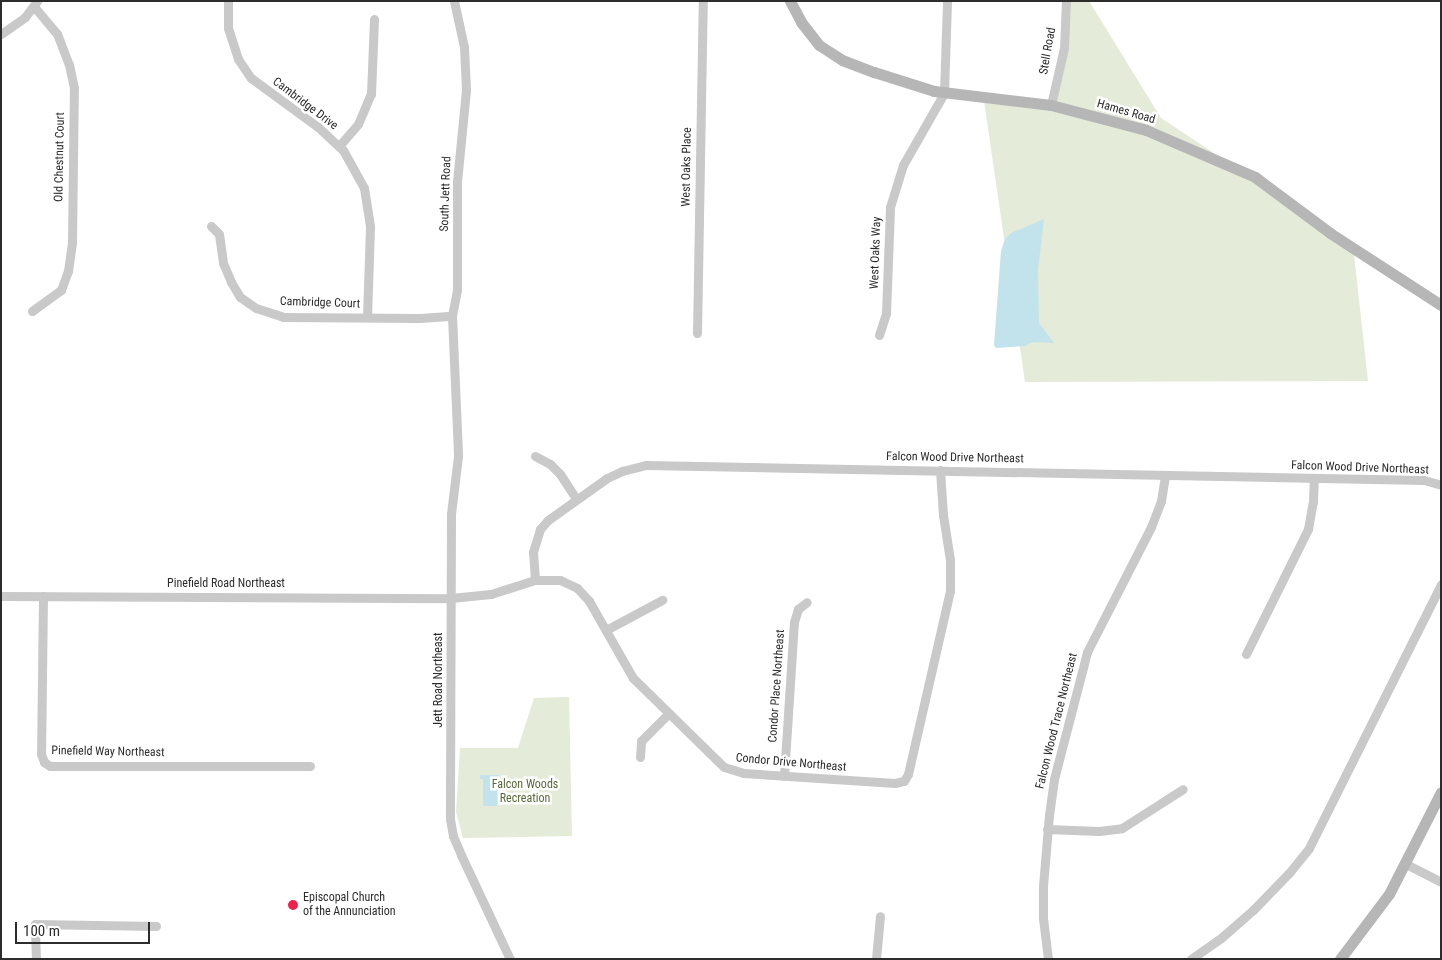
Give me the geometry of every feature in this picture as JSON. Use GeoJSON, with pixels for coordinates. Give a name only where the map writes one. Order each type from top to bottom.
{"type":"FeatureCollection","features":[{"type":"Feature","properties":{"kind":"street","name":"Cambridge Drive"},"geometry":{"type":"LineString","coordinates":[[228,1],[228,28],[238,59],[251,78],[318,126],[344,150],[364,188],[370,227],[367,317]]}},
{"type":"Feature","properties":{"kind":"street","name":"South Jett Road"},"geometry":{"type":"LineString","coordinates":[[454,1],[464,47],[466,90],[458,181],[457,290],[452,316],[455,389]]}},
{"type":"Feature","properties":{"kind":"street","name":"West Oaks Place"},"geometry":{"type":"LineString","coordinates":[[697,333],[703,1]]}},
{"type":"Feature","properties":{"kind":"street","name":"Hames Road"},"geometry":{"type":"LineString","coordinates":[[790,1],[801,22],[819,46],[842,60],[908,84],[944,93],[1051,105],[1146,130],[1255,177],[1330,234],[1441,305]]}},
{"type":"Feature","properties":{"kind":"street"},"geometry":{"type":"LineString","coordinates":[[944,93],[948,1]]}},
{"type":"Feature","properties":{"kind":"street","name":"Stell Road"},"geometry":{"type":"LineString","coordinates":[[1051,105],[1064,48],[1066,1]]}},
{"type":"Feature","properties":{"kind":"street"},"geometry":{"type":"LineString","coordinates":[[1,34],[24,17],[36,4]]}},
{"type":"Feature","properties":{"kind":"street","name":"Old Chestnut Court"},"geometry":{"type":"LineString","coordinates":[[35,309],[61,290],[68,271],[72,243],[74,88],[69,65],[57,34],[36,4]]}},
{"type":"Feature","properties":{"kind":"street"},"geometry":{"type":"LineString","coordinates":[[339,146],[358,124],[371,94],[374,18]]}},
{"type":"Feature","properties":{"kind":"street","name":"West Oaks Way"},"geometry":{"type":"LineString","coordinates":[[879,336],[886,313],[890,207],[903,165],[944,93]]}},
{"type":"Feature","properties":{"kind":"street","name":"Cambridge Court"},"geometry":{"type":"LineString","coordinates":[[210,226],[219,234],[223,263],[231,282],[240,297],[256,308],[283,317],[452,316]]}},
{"type":"Feature","properties":{"kind":"street","name":"Jett Road Northeast"},"geometry":{"type":"LineString","coordinates":[[455,389],[458,456],[451,514],[450,819],[453,836],[461,855],[510,959]]}},
{"type":"Feature","properties":{"kind":"street"},"geometry":{"type":"LineString","coordinates":[[535,456],[550,464],[560,474],[576,499]]}},
{"type":"Feature","properties":{"kind":"street","name":"Falcon Wood Drive Northeast"},"geometry":{"type":"LineString","coordinates":[[535,580],[533,552],[540,529],[548,520],[607,478],[622,471],[646,465],[1424,480],[1441,485]]}},
{"type":"Feature","properties":{"kind":"street","name":"Condor Drive Northeast"},"geometry":{"type":"LineString","coordinates":[[451,598],[491,594],[535,580],[560,580],[577,588],[589,601],[633,678],[724,767],[744,774],[895,783],[904,781],[908,774],[950,591],[950,560],[943,515],[940,470]]}},
{"type":"Feature","properties":{"kind":"street","name":"Falcon Wood Trace Northeast"},"geometry":{"type":"LineString","coordinates":[[1048,959],[1043,918],[1048,829],[1054,779],[1087,652],[1151,527],[1161,501],[1165,475]]}},
{"type":"Feature","properties":{"kind":"street"},"geometry":{"type":"LineString","coordinates":[[1246,654],[1308,529],[1313,502],[1314,478]]}},
{"type":"Feature","properties":{"kind":"street"},"geometry":{"type":"LineString","coordinates":[[1191,959],[1221,938],[1253,910],[1289,873],[1309,848],[1437,601],[1441,584]]}},
{"type":"Feature","properties":{"kind":"street","name":"Pinefield Road Northeast"},"geometry":{"type":"LineString","coordinates":[[1,596],[451,598]]}},
{"type":"Feature","properties":{"kind":"street","name":"Pinefield Way Northeast"},"geometry":{"type":"LineString","coordinates":[[43,596],[41,754],[44,762],[50,766],[310,766]]}},
{"type":"Feature","properties":{"kind":"street"},"geometry":{"type":"LineString","coordinates":[[606,630],[662,600]]}},
{"type":"Feature","properties":{"kind":"street","name":"Condor Place Northeast"},"geometry":{"type":"LineString","coordinates":[[784,776],[794,622],[798,609],[806,602]]}},
{"type":"Feature","properties":{"kind":"street"},"geometry":{"type":"LineString","coordinates":[[640,757],[641,742],[668,714]]}},
{"type":"Feature","properties":{"kind":"street"},"geometry":{"type":"LineString","coordinates":[[1048,829],[1099,831],[1122,828],[1184,789]]}},
{"type":"Feature","properties":{"kind":"street"},"geometry":{"type":"LineString","coordinates":[[1340,959],[1369,924],[1406,864],[1441,792]]}},
{"type":"Feature","properties":{"kind":"street"},"geometry":{"type":"LineString","coordinates":[[1406,864],[1441,882]]}},
{"type":"Feature","properties":{"kind":"street"},"geometry":{"type":"LineString","coordinates":[[876,959],[880,916]]}},
{"type":"Feature","properties":{"kind":"street"},"geometry":{"type":"LineString","coordinates":[[36,959],[36,924],[156,926]]}},
{"type":"Feature","properties":{"kind":"green space"},"geometry":{"type":"Polygon","coordinates":[[[1070,1],[1089,1],[1161,118],[1353,245],[1368,381],[1025,382],[983,94],[1052,103],[1070,1]]]}},
{"type":"Feature","properties":{"kind":"green space","name":"Falcon Woods Recreation"},"geometry":{"type":"Polygon","coordinates":[[[569,697],[572,836],[463,838],[456,812],[460,748],[518,748],[534,698],[569,697]]]}},
{"type":"Feature","properties":{"kind":"water"},"geometry":{"type":"Polygon","coordinates":[[[1044,219],[1038,269],[1039,323],[1054,343],[1033,342],[1025,346],[996,348],[994,345],[1001,251],[1005,239],[1011,233],[1044,219]]]}},
{"type":"Feature","properties":{"kind":"water"},"geometry":{"type":"Polygon","coordinates":[[[480,775],[499,775],[497,779],[497,806],[483,806],[483,779],[480,779],[480,775]]]}},
{"type":"Feature","properties":{"kind":"place","name":"Episcopal Church of the Annunciation"},"geometry":{"type":"Point","coordinates":[293,905]}}]}
